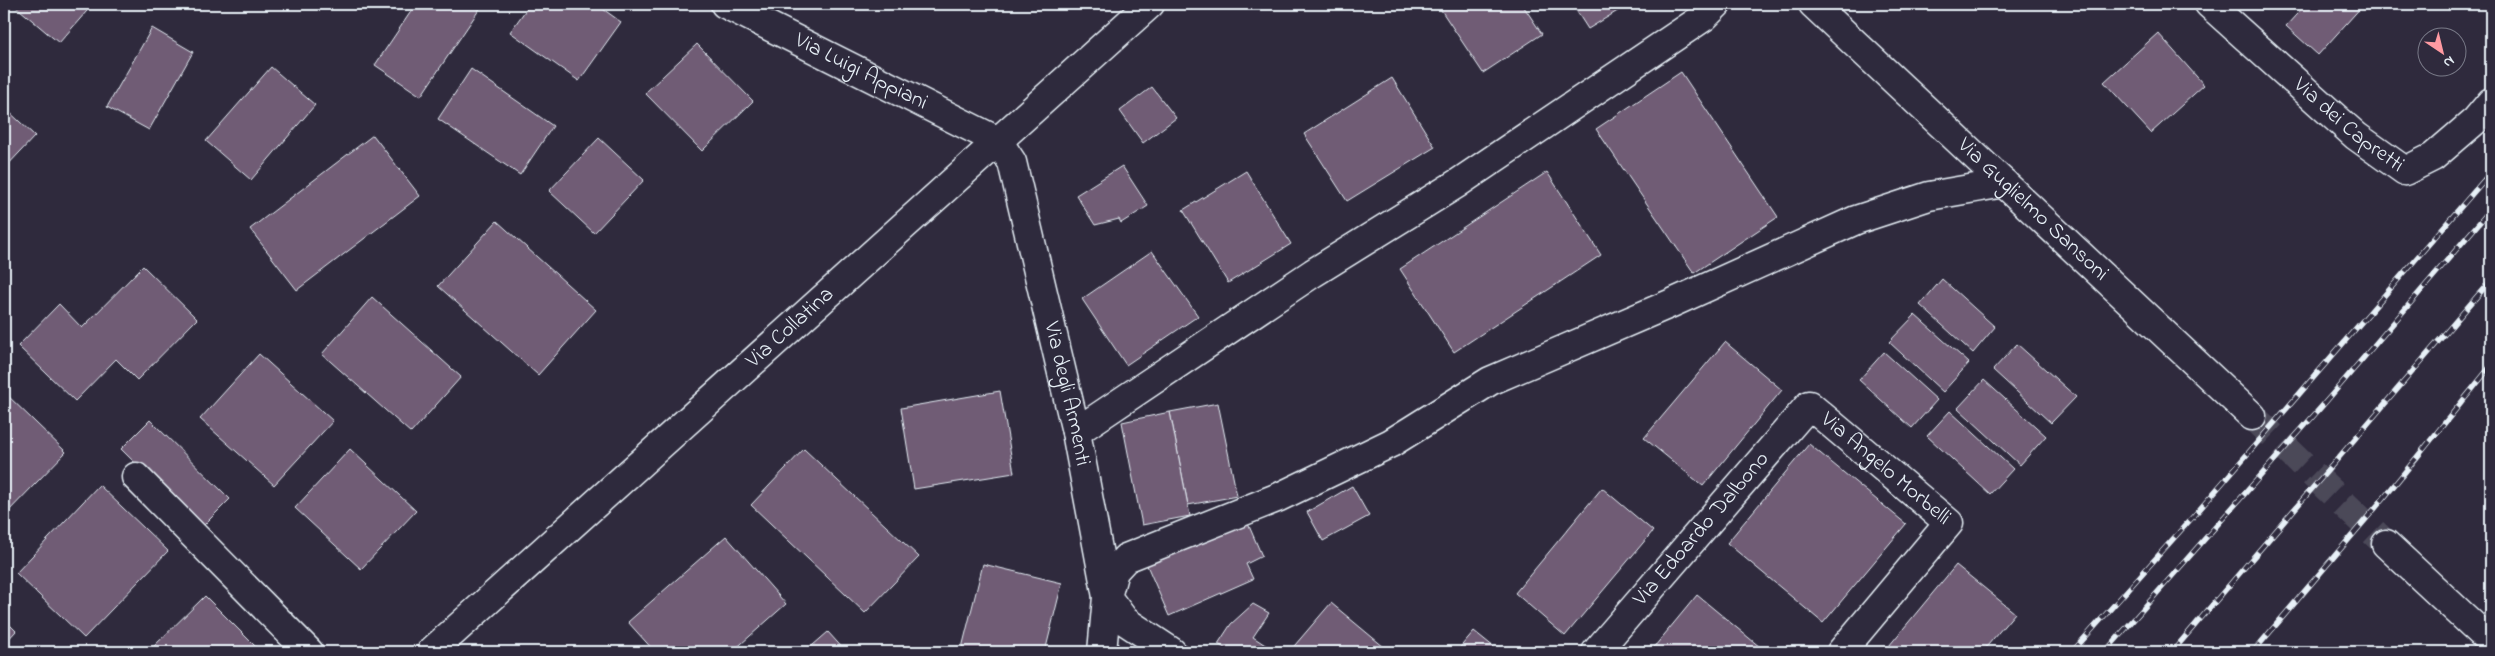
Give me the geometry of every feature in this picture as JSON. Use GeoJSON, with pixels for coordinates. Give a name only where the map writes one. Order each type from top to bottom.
{"type":"FeatureCollection","features":[{"type":"Feature","properties":{"kind":"street","name":"Via Luigi Appiani"},"geometry":{"type":"LineString","coordinates":[[725,4],[998,141]]}},
{"type":"Feature","properties":{"kind":"street","name":"Via Collatina"},"geometry":{"type":"LineString","coordinates":[[431,652],[1150,4]]}},
{"type":"Feature","properties":{"kind":"street"},"geometry":{"type":"LineString","coordinates":[[1076,432],[1313,273],[1458,183],[1704,17],[1717,4]]}},
{"type":"Feature","properties":{"kind":"street","name":"Via Guglielmo Sansoni"},"geometry":{"type":"LineString","coordinates":[[1813,4],[2252,416]]}},
{"type":"Feature","properties":{"kind":"street","name":"Via dei Capretti"},"geometry":{"type":"LineString","coordinates":[[2209,4],[2356,136],[2405,171],[2433,157],[2476,120],[2491,102]]}},
{"type":"Feature","properties":{"kind":"street","name":"Via degli Armenti"},"geometry":{"type":"LineString","coordinates":[[998,141],[1012,162],[1016,172],[1076,432],[1107,597],[1102,652]]}},
{"type":"Feature","properties":{"kind":"street"},"geometry":{"type":"LineString","coordinates":[[1172,652],[1124,621],[1107,597],[1114,572],[1126,558],[1279,497],[1391,443],[1490,382],[1856,220],[1929,196],[2004,183]]}},
{"type":"Feature","properties":{"kind":"street","name":"Via Edoardo Dalbono"},"geometry":{"type":"LineString","coordinates":[[1596,652],[1809,404]]}},
{"type":"Feature","properties":{"kind":"street","name":"Via Angelo Morbelli"},"geometry":{"type":"LineString","coordinates":[[1809,404],[1949,523],[1841,652]]}},
{"type":"Feature","properties":{"kind":"street"},"geometry":{"type":"LineString","coordinates":[[136,477],[309,652]]}},
{"type":"Feature","properties":{"kind":"street"},"geometry":{"type":"LineString","coordinates":[[2386,544],[2491,642]]}},
{"type":"Feature","properties":{"kind":"building"},"geometry":{"type":"Polygon","coordinates":[[[13,4],[93,4],[59,43],[13,4]]]}},
{"type":"Feature","properties":{"kind":"building"},"geometry":{"type":"Polygon","coordinates":[[[416,4],[483,4],[421,96],[375,65],[416,4]]]}},
{"type":"Feature","properties":{"kind":"building"},"geometry":{"type":"Polygon","coordinates":[[[530,4],[596,4],[621,22],[579,81],[510,32],[530,4]]]}},
{"type":"Feature","properties":{"kind":"building"},"geometry":{"type":"Polygon","coordinates":[[[1437,4],[1522,4],[1542,34],[1483,73],[1437,4]]]}},
{"type":"Feature","properties":{"kind":"building"},"geometry":{"type":"Polygon","coordinates":[[[1572,4],[1629,4],[1588,29],[1572,4]]]}},
{"type":"Feature","properties":{"kind":"building"},"geometry":{"type":"Polygon","coordinates":[[[2306,4],[2364,4],[2318,55],[2286,26],[2306,4]]]}},
{"type":"Feature","properties":{"kind":"building"},"geometry":{"type":"Polygon","coordinates":[[[152,28],[193,52],[149,130],[107,107],[152,28]]]}},
{"type":"Feature","properties":{"kind":"building"},"geometry":{"type":"Polygon","coordinates":[[[2158,33],[2204,85],[2151,133],[2104,82],[2158,33]]]}},
{"type":"Feature","properties":{"kind":"building"},"geometry":{"type":"Polygon","coordinates":[[[697,44],[753,101],[702,151],[645,93],[697,44]]]}},
{"type":"Feature","properties":{"kind":"building"},"geometry":{"type":"Polygon","coordinates":[[[271,67],[315,105],[251,180],[206,141],[271,67]]]}},
{"type":"Feature","properties":{"kind":"building"},"geometry":{"type":"Polygon","coordinates":[[[471,69],[553,126],[520,175],[438,119],[471,69]]]}},
{"type":"Feature","properties":{"kind":"building"},"geometry":{"type":"Polygon","coordinates":[[[1681,72],[1778,217],[1694,273],[1596,129],[1681,72]]]}},
{"type":"Feature","properties":{"kind":"building"},"geometry":{"type":"Polygon","coordinates":[[[1392,78],[1435,147],[1347,201],[1304,134],[1392,78]]]}},
{"type":"Feature","properties":{"kind":"building"},"geometry":{"type":"Polygon","coordinates":[[[1152,87],[1176,118],[1143,143],[1120,111],[1152,87]]]}},
{"type":"Feature","properties":{"kind":"building"},"geometry":{"type":"Polygon","coordinates":[[[4,107],[35,136],[4,169],[4,107]]]}},
{"type":"Feature","properties":{"kind":"building"},"geometry":{"type":"Polygon","coordinates":[[[373,135],[420,196],[297,290],[250,229],[373,135]]]}},
{"type":"Feature","properties":{"kind":"building"},"geometry":{"type":"Polygon","coordinates":[[[599,138],[644,180],[594,233],[549,191],[599,138]]]}},
{"type":"Feature","properties":{"kind":"building"},"geometry":{"type":"Polygon","coordinates":[[[1122,166],[1148,206],[1121,223],[1119,219],[1095,225],[1076,195],[1122,166]]]}},
{"type":"Feature","properties":{"kind":"building"},"geometry":{"type":"Polygon","coordinates":[[[1246,171],[1291,244],[1228,283],[1183,210],[1246,171]]]}},
{"type":"Feature","properties":{"kind":"building"},"geometry":{"type":"Polygon","coordinates":[[[1547,172],[1601,255],[1454,352],[1400,269],[1547,172]]]}},
{"type":"Feature","properties":{"kind":"building"},"geometry":{"type":"Polygon","coordinates":[[[497,221],[596,310],[538,375],[438,286],[497,221]]]}},
{"type":"Feature","properties":{"kind":"building"},"geometry":{"type":"Polygon","coordinates":[[[1152,251],[1198,316],[1126,365],[1082,299],[1152,251]]]}},
{"type":"Feature","properties":{"kind":"building"},"geometry":{"type":"Polygon","coordinates":[[[143,266],[197,319],[137,380],[116,359],[75,401],[18,346],[59,304],[82,328],[143,266]]]}},
{"type":"Feature","properties":{"kind":"building"},"geometry":{"type":"Polygon","coordinates":[[[1942,279],[1995,327],[1973,353],[1920,305],[1942,279]]]}},
{"type":"Feature","properties":{"kind":"building"},"geometry":{"type":"Polygon","coordinates":[[[372,297],[461,377],[411,433],[322,354],[372,297]]]}},
{"type":"Feature","properties":{"kind":"building"},"geometry":{"type":"Polygon","coordinates":[[[1915,315],[1969,363],[1943,392],[1889,342],[1915,315]]]}},
{"type":"Feature","properties":{"kind":"building"},"geometry":{"type":"Polygon","coordinates":[[[1725,342],[1782,390],[1703,486],[1644,438],[1725,342]]]}},
{"type":"Feature","properties":{"kind":"building"},"geometry":{"type":"Polygon","coordinates":[[[2017,344],[2076,397],[2051,423],[1993,370],[2017,344]]]}},
{"type":"Feature","properties":{"kind":"building"},"geometry":{"type":"Polygon","coordinates":[[[1884,352],[1937,400],[1912,428],[1859,380],[1884,352]]]}},
{"type":"Feature","properties":{"kind":"building"},"geometry":{"type":"Polygon","coordinates":[[[259,354],[333,421],[274,485],[200,419],[259,354]]]}},
{"type":"Feature","properties":{"kind":"building"},"geometry":{"type":"Polygon","coordinates":[[[1984,380],[2046,436],[2020,465],[1958,408],[1984,380]]]}},
{"type":"Feature","properties":{"kind":"building"},"geometry":{"type":"Polygon","coordinates":[[[1000,391],[1014,473],[914,489],[901,408],[1000,391]]]}},
{"type":"Feature","properties":{"kind":"building"},"geometry":{"type":"Polygon","coordinates":[[[4,392],[66,452],[4,516],[4,392]]]}},
{"type":"Feature","properties":{"kind":"building"},"geometry":{"type":"Polygon","coordinates":[[[1218,403],[1237,496],[1188,505],[1170,412],[1218,403]]]}},
{"type":"Feature","properties":{"kind":"building"},"geometry":{"type":"Polygon","coordinates":[[[1950,411],[2013,469],[1990,494],[1927,436],[1950,411]]]}},
{"type":"Feature","properties":{"kind":"building"},"geometry":{"type":"Polygon","coordinates":[[[1170,412],[1190,516],[1142,525],[1122,422],[1170,412]]]}},
{"type":"Feature","properties":{"kind":"building"},"geometry":{"type":"Polygon","coordinates":[[[150,420],[230,499],[201,528],[121,449],[150,420]]]}},
{"type":"Feature","properties":{"kind":"building"},"geometry":{"type":"Polygon","coordinates":[[[1809,444],[1906,524],[1823,623],[1727,543],[1809,444]]]}},
{"type":"Feature","properties":{"kind":"building"},"geometry":{"type":"Polygon","coordinates":[[[350,449],[416,511],[361,569],[295,508],[350,449]]]}},
{"type":"Feature","properties":{"kind":"building"},"geometry":{"type":"Polygon","coordinates":[[[804,449],[919,557],[865,613],[751,505],[804,449]]]}},
{"type":"Feature","properties":{"kind":"building"},"geometry":{"type":"Polygon","coordinates":[[[99,485],[168,551],[84,638],[16,573],[99,485]]]}},
{"type":"Feature","properties":{"kind":"building"},"geometry":{"type":"Polygon","coordinates":[[[1352,486],[1369,516],[1323,541],[1307,512],[1352,486]]]}},
{"type":"Feature","properties":{"kind":"building"},"geometry":{"type":"Polygon","coordinates":[[[1602,488],[1653,531],[1565,636],[1515,593],[1602,488]]]}},
{"type":"Feature","properties":{"kind":"building"},"geometry":{"type":"Polygon","coordinates":[[[1246,519],[1262,556],[1246,564],[1253,579],[1169,616],[1146,563],[1246,519]]]}},
{"type":"Feature","properties":{"kind":"building"},"geometry":{"type":"Polygon","coordinates":[[[726,536],[786,604],[732,652],[655,652],[628,622],[726,536]]]}},
{"type":"Feature","properties":{"kind":"building"},"geometry":{"type":"Polygon","coordinates":[[[983,564],[1062,583],[1045,652],[961,652],[983,564]]]}},
{"type":"Feature","properties":{"kind":"building"},"geometry":{"type":"Polygon","coordinates":[[[1956,565],[2015,613],[1982,652],[1884,652],[1956,565]]]}},
{"type":"Feature","properties":{"kind":"building"},"geometry":{"type":"Polygon","coordinates":[[[1697,595],[1766,652],[1650,652],[1697,595]]]}},
{"type":"Feature","properties":{"kind":"building"},"geometry":{"type":"Polygon","coordinates":[[[205,596],[261,652],[148,652],[205,596]]]}},
{"type":"Feature","properties":{"kind":"building"},"geometry":{"type":"Polygon","coordinates":[[[1331,603],[1390,652],[1289,652],[1331,603]]]}},
{"type":"Feature","properties":{"kind":"building"},"geometry":{"type":"Polygon","coordinates":[[[1253,604],[1269,613],[1253,637],[1270,648],[1267,652],[1231,652],[1218,644],[1231,624],[1253,604]]]}},
{"type":"Feature","properties":{"kind":"building"},"geometry":{"type":"Polygon","coordinates":[[[4,619],[16,631],[4,644],[4,619]]]}},
{"type":"Feature","properties":{"kind":"building"},"geometry":{"type":"Polygon","coordinates":[[[1474,631],[1500,652],[1456,652],[1474,631]]]}},
{"type":"Feature","properties":{"kind":"building"},"geometry":{"type":"Polygon","coordinates":[[[828,632],[846,652],[805,652],[828,632]]]}},
{"type":"Feature","properties":{"kind":"tunnel"},"geometry":{"type":"LineString","coordinates":[[2252,416],[2386,544]]}},
{"type":"Feature","properties":{"kind":"railway"},"geometry":{"type":"LineString","coordinates":[[2072,652],[2199,510],[2491,172]]}},
{"type":"Feature","properties":{"kind":"railway"},"geometry":{"type":"LineString","coordinates":[[2105,652],[2323,405],[2491,209]]}},
{"type":"Feature","properties":{"kind":"railway"},"geometry":{"type":"LineString","coordinates":[[2172,652],[2491,280]]}},
{"type":"Feature","properties":{"kind":"railway"},"geometry":{"type":"LineString","coordinates":[[2253,652],[2383,499],[2491,366]]}}]}
